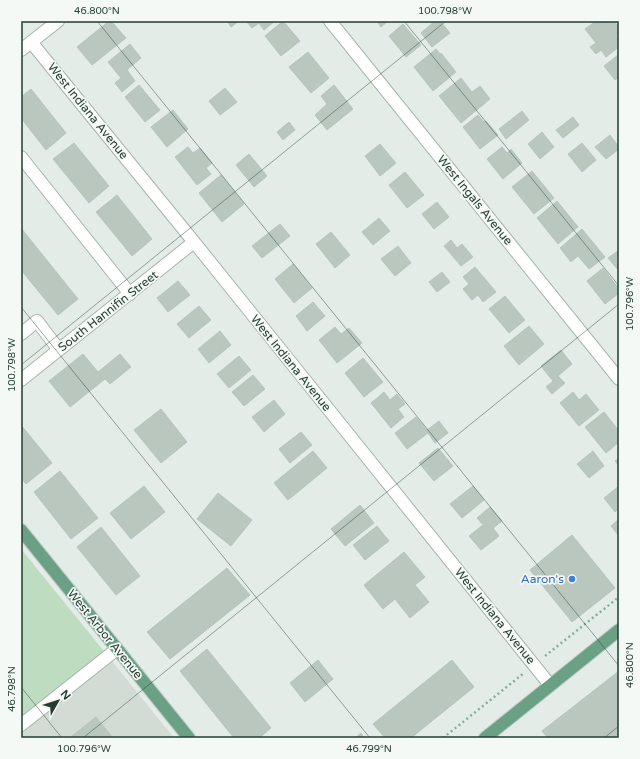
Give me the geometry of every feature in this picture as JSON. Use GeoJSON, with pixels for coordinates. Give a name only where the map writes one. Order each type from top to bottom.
{"type":"FeatureCollection","features":[{"type":"Feature","properties":{"kind":"main road","name":"West Arbor Avenue"},"geometry":{"type":"LineString","coordinates":[[21,530],[189,738]]}},
{"type":"Feature","properties":{"kind":"main road"},"geometry":{"type":"LineString","coordinates":[[485,738],[619,630]]}},
{"type":"Feature","properties":{"kind":"street"},"geometry":{"type":"LineString","coordinates":[[21,50],[58,21]]}},
{"type":"Feature","properties":{"kind":"street","name":"West Ingals Avenue"},"geometry":{"type":"LineString","coordinates":[[330,21],[619,379]]}},
{"type":"Feature","properties":{"kind":"street","name":"West Indiana Avenue"},"geometry":{"type":"LineString","coordinates":[[31,42],[194,242],[550,685]]}},
{"type":"Feature","properties":{"kind":"street"},"geometry":{"type":"LineString","coordinates":[[21,157],[130,294]]}},
{"type":"Feature","properties":{"kind":"street","name":"South Hannifin Street"},"geometry":{"type":"LineString","coordinates":[[21,380],[194,242]]}},
{"type":"Feature","properties":{"kind":"street"},"geometry":{"type":"LineString","coordinates":[[21,334],[37,321],[59,350]]}},
{"type":"Feature","properties":{"kind":"street"},"geometry":{"type":"LineString","coordinates":[[21,725],[117,649]]}},
{"type":"Feature","properties":{"kind":"path"},"geometry":{"type":"LineString","coordinates":[[545,656],[619,597]]}},
{"type":"Feature","properties":{"kind":"path"},"geometry":{"type":"LineString","coordinates":[[443,738],[524,673]]}},
{"type":"Feature","properties":{"kind":"shaded area"},"geometry":{"type":"Polygon","coordinates":[[[111,660],[174,738],[21,738],[21,732],[111,660]]]}},
{"type":"Feature","properties":{"kind":"green space"},"geometry":{"type":"Polygon","coordinates":[[[21,549],[111,660],[21,732],[21,549]]]}},
{"type":"Feature","properties":{"kind":"building"},"geometry":{"type":"Polygon","coordinates":[[[109,21],[111,21],[126,38],[92,65],[77,47],[109,21]]]}},
{"type":"Feature","properties":{"kind":"building"},"geometry":{"type":"Polygon","coordinates":[[[227,21],[239,21],[231,27],[227,21]]]}},
{"type":"Feature","properties":{"kind":"building"},"geometry":{"type":"Polygon","coordinates":[[[246,21],[275,21],[264,30],[259,23],[252,28],[246,21]]]}},
{"type":"Feature","properties":{"kind":"building"},"geometry":{"type":"Polygon","coordinates":[[[283,21],[300,41],[281,56],[265,36],[283,21]]]}},
{"type":"Feature","properties":{"kind":"building"},"geometry":{"type":"Polygon","coordinates":[[[377,21],[388,21],[381,27],[377,21]]]}},
{"type":"Feature","properties":{"kind":"building"},"geometry":{"type":"Polygon","coordinates":[[[435,21],[440,21],[450,33],[432,47],[421,33],[435,21]]]}},
{"type":"Feature","properties":{"kind":"building"},"geometry":{"type":"Polygon","coordinates":[[[596,21],[614,21],[619,28],[619,33],[616,36],[619,40],[619,47],[606,57],[601,50],[596,54],[590,47],[596,43],[585,29],[596,21]]]}},
{"type":"Feature","properties":{"kind":"building"},"geometry":{"type":"Polygon","coordinates":[[[403,24],[421,45],[406,57],[389,36],[403,24]]]}},
{"type":"Feature","properties":{"kind":"building"},"geometry":{"type":"Polygon","coordinates":[[[130,44],[141,58],[127,70],[135,81],[122,92],[115,83],[121,78],[108,62],[130,44]]]}},
{"type":"Feature","properties":{"kind":"building"},"geometry":{"type":"Polygon","coordinates":[[[436,49],[456,72],[433,91],[414,67],[436,49]]]}},
{"type":"Feature","properties":{"kind":"building"},"geometry":{"type":"Polygon","coordinates":[[[308,52],[329,78],[311,93],[289,67],[308,52]]]}},
{"type":"Feature","properties":{"kind":"building"},"geometry":{"type":"Polygon","coordinates":[[[618,55],[619,77],[615,80],[604,66],[618,55]]]}},
{"type":"Feature","properties":{"kind":"building"},"geometry":{"type":"Polygon","coordinates":[[[461,78],[472,92],[480,86],[490,99],[461,123],[439,96],[461,78]]]}},
{"type":"Feature","properties":{"kind":"building"},"geometry":{"type":"Polygon","coordinates":[[[139,85],[160,110],[145,122],[125,97],[139,85]]]}},
{"type":"Feature","properties":{"kind":"building"},"geometry":{"type":"Polygon","coordinates":[[[334,85],[353,109],[327,130],[315,115],[327,104],[321,96],[334,85]]]}},
{"type":"Feature","properties":{"kind":"building"},"geometry":{"type":"Polygon","coordinates":[[[225,88],[237,102],[220,115],[209,101],[225,88]]]}},
{"type":"Feature","properties":{"kind":"building"},"geometry":{"type":"Polygon","coordinates":[[[31,89],[66,133],[46,150],[21,118],[21,97],[31,89]]]}},
{"type":"Feature","properties":{"kind":"building"},"geometry":{"type":"Polygon","coordinates":[[[173,110],[188,129],[167,147],[151,127],[173,110]]]}},
{"type":"Feature","properties":{"kind":"building"},"geometry":{"type":"Polygon","coordinates":[[[522,111],[529,120],[506,139],[499,129],[522,111]]]}},
{"type":"Feature","properties":{"kind":"building"},"geometry":{"type":"Polygon","coordinates":[[[478,115],[484,122],[486,121],[498,135],[480,149],[463,127],[478,115]]]}},
{"type":"Feature","properties":{"kind":"building"},"geometry":{"type":"Polygon","coordinates":[[[573,117],[579,125],[563,138],[556,130],[573,117]]]}},
{"type":"Feature","properties":{"kind":"building"},"geometry":{"type":"Polygon","coordinates":[[[289,122],[295,130],[283,140],[277,132],[289,122]]]}},
{"type":"Feature","properties":{"kind":"building"},"geometry":{"type":"Polygon","coordinates":[[[542,132],[554,147],[540,159],[528,144],[542,132]]]}},
{"type":"Feature","properties":{"kind":"building"},"geometry":{"type":"Polygon","coordinates":[[[610,135],[619,149],[606,159],[595,147],[610,135]]]}},
{"type":"Feature","properties":{"kind":"building"},"geometry":{"type":"Polygon","coordinates":[[[74,143],[109,186],[89,203],[53,159],[74,143]]]}},
{"type":"Feature","properties":{"kind":"building"},"geometry":{"type":"Polygon","coordinates":[[[582,143],[596,160],[582,172],[568,154],[582,143]]]}},
{"type":"Feature","properties":{"kind":"building"},"geometry":{"type":"Polygon","coordinates":[[[380,144],[396,163],[380,176],[365,156],[380,144]]]}},
{"type":"Feature","properties":{"kind":"building"},"geometry":{"type":"Polygon","coordinates":[[[188,147],[193,153],[200,148],[212,163],[206,168],[211,174],[197,185],[175,157],[188,147]]]}},
{"type":"Feature","properties":{"kind":"building"},"geometry":{"type":"Polygon","coordinates":[[[502,147],[507,153],[511,149],[522,163],[503,179],[487,159],[502,147]]]}},
{"type":"Feature","properties":{"kind":"building"},"geometry":{"type":"Polygon","coordinates":[[[249,154],[267,176],[254,187],[236,165],[249,154]]]}},
{"type":"Feature","properties":{"kind":"building"},"geometry":{"type":"Polygon","coordinates":[[[532,171],[554,198],[534,214],[512,187],[532,171]]]}},
{"type":"Feature","properties":{"kind":"building"},"geometry":{"type":"Polygon","coordinates":[[[405,172],[424,195],[407,208],[389,185],[405,172]]]}},
{"type":"Feature","properties":{"kind":"building"},"geometry":{"type":"Polygon","coordinates":[[[221,175],[244,204],[222,222],[199,193],[221,175]]]}},
{"type":"Feature","properties":{"kind":"building"},"geometry":{"type":"Polygon","coordinates":[[[117,195],[152,239],[132,256],[96,212],[117,195]]]}},
{"type":"Feature","properties":{"kind":"building"},"geometry":{"type":"Polygon","coordinates":[[[557,201],[578,227],[558,244],[537,218],[557,201]]]}},
{"type":"Feature","properties":{"kind":"building"},"geometry":{"type":"Polygon","coordinates":[[[437,202],[449,217],[434,229],[422,214],[437,202]]]}},
{"type":"Feature","properties":{"kind":"building"},"geometry":{"type":"Polygon","coordinates":[[[379,218],[390,231],[373,245],[362,232],[379,218]]]}},
{"type":"Feature","properties":{"kind":"building"},"geometry":{"type":"Polygon","coordinates":[[[280,224],[290,236],[262,258],[252,246],[280,224]]]}},
{"type":"Feature","properties":{"kind":"building"},"geometry":{"type":"Polygon","coordinates":[[[21,228],[78,299],[58,315],[21,270],[21,228]]]}},
{"type":"Feature","properties":{"kind":"building"},"geometry":{"type":"Polygon","coordinates":[[[582,229],[605,257],[589,269],[578,256],[571,262],[560,248],[582,229]]]}},
{"type":"Feature","properties":{"kind":"building"},"geometry":{"type":"Polygon","coordinates":[[[331,232],[350,255],[335,268],[316,244],[331,232]]]}},
{"type":"Feature","properties":{"kind":"building"},"geometry":{"type":"Polygon","coordinates":[[[451,240],[457,248],[462,244],[473,257],[461,266],[444,246],[451,240]]]}},
{"type":"Feature","properties":{"kind":"building"},"geometry":{"type":"Polygon","coordinates":[[[398,246],[411,263],[395,276],[381,259],[398,246]]]}},
{"type":"Feature","properties":{"kind":"building"},"geometry":{"type":"Polygon","coordinates":[[[619,250],[619,271],[608,258],[619,250]]]}},
{"type":"Feature","properties":{"kind":"building"},"geometry":{"type":"Polygon","coordinates":[[[293,264],[312,288],[294,303],[275,279],[293,264]]]}},
{"type":"Feature","properties":{"kind":"building"},"geometry":{"type":"Polygon","coordinates":[[[475,267],[496,292],[483,302],[478,295],[472,300],[463,289],[469,284],[463,277],[475,267]]]}},
{"type":"Feature","properties":{"kind":"building"},"geometry":{"type":"Polygon","coordinates":[[[603,268],[619,289],[619,293],[605,304],[587,281],[603,268]]]}},
{"type":"Feature","properties":{"kind":"building"},"geometry":{"type":"Polygon","coordinates":[[[442,272],[450,282],[437,292],[429,282],[442,272]]]}},
{"type":"Feature","properties":{"kind":"building"},"geometry":{"type":"Polygon","coordinates":[[[178,281],[190,295],[168,312],[157,298],[178,281]]]}},
{"type":"Feature","properties":{"kind":"building"},"geometry":{"type":"Polygon","coordinates":[[[505,296],[525,320],[509,333],[489,309],[505,296]]]}},
{"type":"Feature","properties":{"kind":"building"},"geometry":{"type":"Polygon","coordinates":[[[313,302],[325,316],[307,331],[296,316],[313,302]]]}},
{"type":"Feature","properties":{"kind":"building"},"geometry":{"type":"Polygon","coordinates":[[[199,306],[211,320],[189,338],[177,324],[199,306]]]}},
{"type":"Feature","properties":{"kind":"building"},"geometry":{"type":"Polygon","coordinates":[[[529,326],[544,344],[519,365],[504,346],[529,326]]]}},
{"type":"Feature","properties":{"kind":"building"},"geometry":{"type":"Polygon","coordinates":[[[335,327],[341,334],[349,328],[362,343],[337,363],[319,340],[335,327]]]}},
{"type":"Feature","properties":{"kind":"building"},"geometry":{"type":"Polygon","coordinates":[[[220,331],[231,345],[209,363],[198,349],[220,331]]]}},
{"type":"Feature","properties":{"kind":"building"},"geometry":{"type":"Polygon","coordinates":[[[561,350],[572,364],[558,376],[565,383],[552,394],[546,387],[553,381],[541,366],[561,350]]]}},
{"type":"Feature","properties":{"kind":"building"},"geometry":{"type":"Polygon","coordinates":[[[83,354],[98,372],[120,354],[131,367],[110,384],[105,379],[70,407],[49,381],[83,354]]]}},
{"type":"Feature","properties":{"kind":"building"},"geometry":{"type":"Polygon","coordinates":[[[239,356],[251,370],[229,388],[217,374],[239,356]]]}},
{"type":"Feature","properties":{"kind":"building"},"geometry":{"type":"Polygon","coordinates":[[[363,358],[383,382],[364,397],[345,373],[363,358]]]}},
{"type":"Feature","properties":{"kind":"building"},"geometry":{"type":"Polygon","coordinates":[[[253,375],[265,389],[244,406],[232,392],[253,375]]]}},
{"type":"Feature","properties":{"kind":"building"},"geometry":{"type":"Polygon","coordinates":[[[384,392],[390,400],[397,394],[405,404],[398,409],[404,417],[391,428],[371,403],[384,392]]]}},
{"type":"Feature","properties":{"kind":"building"},"geometry":{"type":"Polygon","coordinates":[[[573,392],[579,400],[586,394],[599,410],[579,426],[560,403],[573,392]]]}},
{"type":"Feature","properties":{"kind":"building"},"geometry":{"type":"Polygon","coordinates":[[[274,400],[285,414],[264,432],[252,417],[274,400]]]}},
{"type":"Feature","properties":{"kind":"building"},"geometry":{"type":"Polygon","coordinates":[[[161,409],[187,442],[161,463],[134,430],[161,409]]]}},
{"type":"Feature","properties":{"kind":"building"},"geometry":{"type":"Polygon","coordinates":[[[604,412],[619,431],[619,442],[606,453],[585,427],[604,412]]]}},
{"type":"Feature","properties":{"kind":"building"},"geometry":{"type":"Polygon","coordinates":[[[416,417],[427,430],[439,421],[448,433],[435,443],[428,433],[407,449],[395,433],[416,417]]]}},
{"type":"Feature","properties":{"kind":"building"},"geometry":{"type":"Polygon","coordinates":[[[21,425],[52,463],[26,484],[21,478],[21,425]]]}},
{"type":"Feature","properties":{"kind":"building"},"geometry":{"type":"Polygon","coordinates":[[[301,432],[312,445],[290,463],[279,449],[301,432]]]}},
{"type":"Feature","properties":{"kind":"building"},"geometry":{"type":"Polygon","coordinates":[[[438,448],[453,466],[434,481],[419,463],[438,448]]]}},
{"type":"Feature","properties":{"kind":"building"},"geometry":{"type":"Polygon","coordinates":[[[313,451],[327,468],[288,500],[274,483],[313,451]]]}},
{"type":"Feature","properties":{"kind":"building"},"geometry":{"type":"Polygon","coordinates":[[[593,451],[604,466],[589,478],[577,464],[593,451]]]}},
{"type":"Feature","properties":{"kind":"building"},"geometry":{"type":"Polygon","coordinates":[[[619,458],[619,466],[615,461],[619,458]]]}},
{"type":"Feature","properties":{"kind":"building"},"geometry":{"type":"Polygon","coordinates":[[[60,471],[98,518],[71,539],[34,492],[60,471]]]}},
{"type":"Feature","properties":{"kind":"building"},"geometry":{"type":"Polygon","coordinates":[[[144,486],[165,512],[131,539],[110,513],[144,486]]]}},
{"type":"Feature","properties":{"kind":"building"},"geometry":{"type":"Polygon","coordinates":[[[473,486],[484,500],[462,518],[450,504],[473,486]]]}},
{"type":"Feature","properties":{"kind":"building"},"geometry":{"type":"Polygon","coordinates":[[[619,486],[619,508],[615,512],[604,498],[619,486]]]}},
{"type":"Feature","properties":{"kind":"building"},"geometry":{"type":"Polygon","coordinates":[[[218,493],[252,520],[231,546],[197,519],[218,493]]]}},
{"type":"Feature","properties":{"kind":"building"},"geometry":{"type":"Polygon","coordinates":[[[360,505],[374,523],[345,546],[331,529],[360,505]]]}},
{"type":"Feature","properties":{"kind":"building"},"geometry":{"type":"Polygon","coordinates":[[[490,507],[502,521],[493,528],[499,536],[481,550],[469,536],[483,525],[477,518],[490,507]]]}},
{"type":"Feature","properties":{"kind":"building"},"geometry":{"type":"Polygon","coordinates":[[[619,519],[619,536],[611,526],[619,519]]]}},
{"type":"Feature","properties":{"kind":"building"},"geometry":{"type":"Polygon","coordinates":[[[377,526],[389,541],[365,560],[353,545],[377,526]]]}},
{"type":"Feature","properties":{"kind":"building"},"geometry":{"type":"Polygon","coordinates":[[[101,527],[140,576],[116,595],[77,547],[101,527]]]}},
{"type":"Feature","properties":{"kind":"building","name":"Aaron's"},"geometry":{"type":"Polygon","coordinates":[[[572,535],[615,588],[572,622],[530,570],[572,535]]]}},
{"type":"Feature","properties":{"kind":"building"},"geometry":{"type":"Polygon","coordinates":[[[404,552],[425,577],[415,585],[429,602],[410,618],[395,599],[383,609],[364,585],[404,552]]]}},
{"type":"Feature","properties":{"kind":"building"},"geometry":{"type":"Polygon","coordinates":[[[227,568],[250,595],[170,659],[147,632],[227,568]]]}},
{"type":"Feature","properties":{"kind":"building"},"geometry":{"type":"Polygon","coordinates":[[[207,649],[271,728],[259,738],[234,738],[180,671],[207,649]]]}},
{"type":"Feature","properties":{"kind":"building"},"geometry":{"type":"Polygon","coordinates":[[[318,660],[333,679],[305,702],[290,683],[318,660]]]}},
{"type":"Feature","properties":{"kind":"building"},"geometry":{"type":"Polygon","coordinates":[[[452,660],[474,687],[411,738],[385,738],[373,724],[452,660]]]}},
{"type":"Feature","properties":{"kind":"building"},"geometry":{"type":"Polygon","coordinates":[[[619,671],[619,735],[618,734],[613,738],[548,738],[542,731],[619,671]]]}},
{"type":"Feature","properties":{"kind":"building"},"geometry":{"type":"Polygon","coordinates":[[[96,717],[113,738],[74,738],[72,736],[96,717]]]}},
{"type":"Feature","properties":{"kind":"building"},"geometry":{"type":"Polygon","coordinates":[[[361,733],[364,738],[355,738],[361,733]]]}},
{"type":"Feature","properties":{"kind":"place","name":"Aaron's"},"geometry":{"type":"Point","coordinates":[572,579]}}]}
